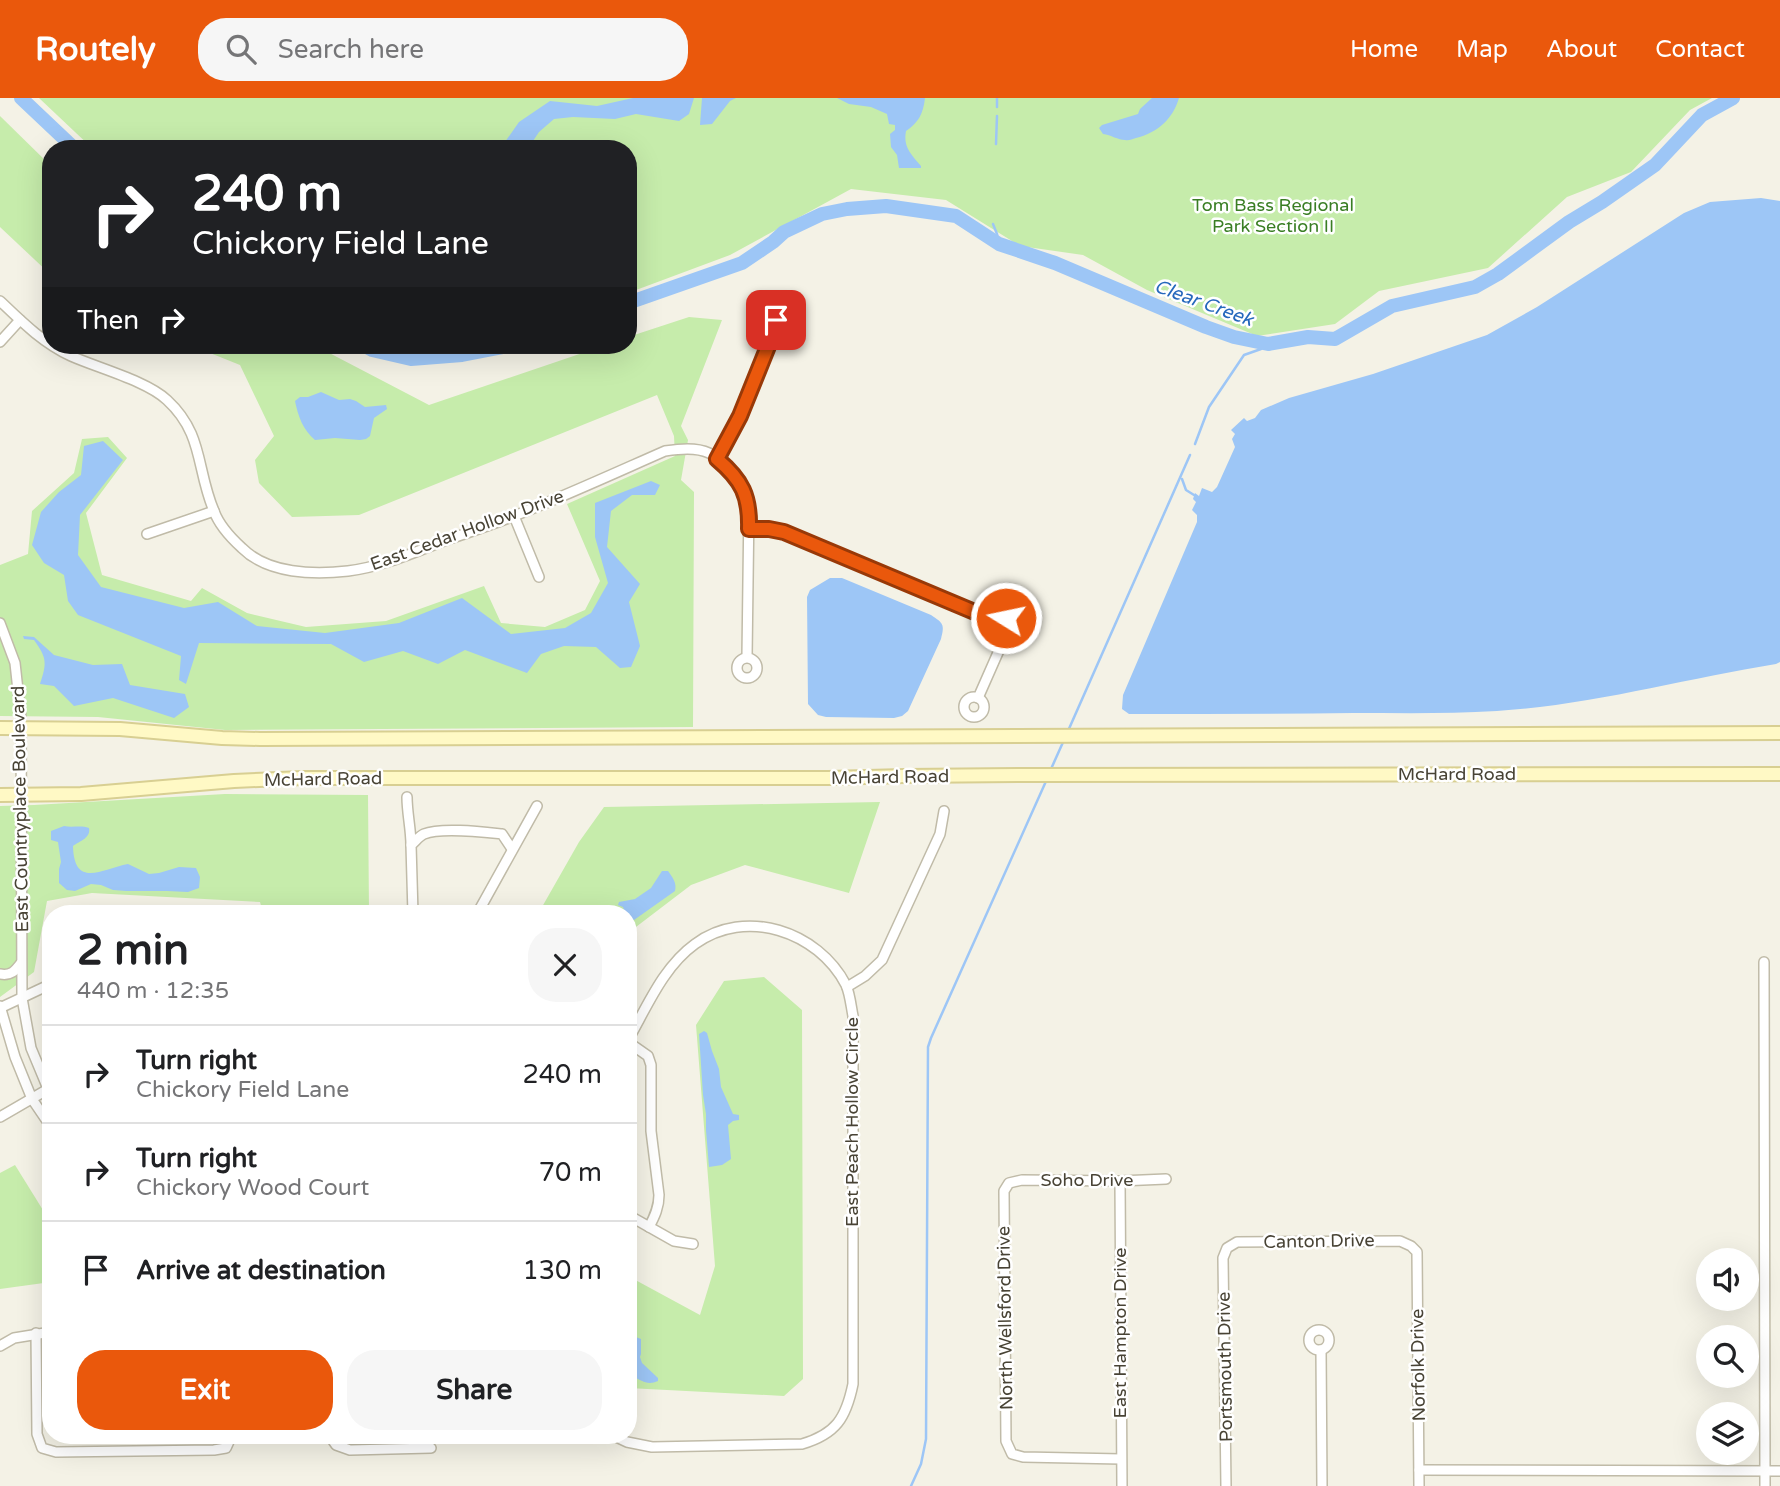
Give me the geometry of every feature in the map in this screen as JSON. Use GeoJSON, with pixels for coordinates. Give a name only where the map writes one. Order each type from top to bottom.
{"type":"FeatureCollection","features":[{"type":"Feature","properties":{"kind":"main road"},"geometry":{"type":"LineString","coordinates":[[0,728],[120,729],[260,739],[1780,733]]}},
{"type":"Feature","properties":{"kind":"main road","name":"McHard Road"},"geometry":{"type":"LineString","coordinates":[[0,795],[81,794],[303,778],[1780,774]]}},
{"type":"Feature","properties":{"kind":"street","name":"East Cedar Hollow Drive"},"geometry":{"type":"LineString","coordinates":[[0,301],[42,339]]}},
{"type":"Feature","properties":{"kind":"street"},"geometry":{"type":"LineString","coordinates":[[0,342],[20,320]]}},
{"type":"Feature","properties":{"kind":"street"},"geometry":{"type":"LineString","coordinates":[[747,657],[749,505],[746,493],[734,475],[717,459],[740,416],[771,339]]}},
{"type":"Feature","properties":{"kind":"street","name":"East Cedar Hollow Drive"},"geometry":{"type":"LineString","coordinates":[[68,354],[132,380],[166,398],[187,423],[196,441],[214,511],[221,525],[243,550],[256,559],[288,570],[318,573],[372,567],[514,516],[665,451],[683,448],[710,454],[717,459]]}},
{"type":"Feature","properties":{"kind":"street"},"geometry":{"type":"LineString","coordinates":[[146,534],[214,511]]}},
{"type":"Feature","properties":{"kind":"street"},"geometry":{"type":"LineString","coordinates":[[514,516],[540,577]]}},
{"type":"Feature","properties":{"kind":"street"},"geometry":{"type":"LineString","coordinates":[[749,529],[784,532],[1001,630],[978,698]]}},
{"type":"Feature","properties":{"kind":"street","name":"East Countryplace Boulevard"},"geometry":{"type":"LineString","coordinates":[[0,623],[15,663],[21,728],[22,998],[31,1048],[42,1073]]}},
{"type":"Feature","properties":{"kind":"street"},"geometry":{"type":"LineString","coordinates":[[408,797],[413,905]]}},
{"type":"Feature","properties":{"kind":"street"},"geometry":{"type":"LineString","coordinates":[[482,905],[537,806]]}},
{"type":"Feature","properties":{"kind":"street"},"geometry":{"type":"LineString","coordinates":[[847,987],[865,976],[882,960],[940,834],[944,811]]}},
{"type":"Feature","properties":{"kind":"street"},"geometry":{"type":"LineString","coordinates":[[411,845],[423,835],[466,831],[502,834],[512,849]]}},
{"type":"Feature","properties":{"kind":"street","name":"East Peach Hollow Circle"},"geometry":{"type":"LineString","coordinates":[[637,1026],[675,961],[704,937],[743,926],[769,927],[810,944],[826,958],[847,987],[853,1016],[853,1384],[849,1403],[837,1426],[814,1441],[791,1446],[652,1447],[637,1444]]}},
{"type":"Feature","properties":{"kind":"street"},"geometry":{"type":"LineString","coordinates":[[0,974],[14,972],[22,962]]}},
{"type":"Feature","properties":{"kind":"street"},"geometry":{"type":"LineString","coordinates":[[1764,962],[1765,1486]]}},
{"type":"Feature","properties":{"kind":"street"},"geometry":{"type":"LineString","coordinates":[[42,989],[0,1007],[15,1057],[32,1099],[42,1114]]}},
{"type":"Feature","properties":{"kind":"street"},"geometry":{"type":"LineString","coordinates":[[637,1048],[648,1056],[651,1065],[651,1131],[659,1204],[649,1227]]}},
{"type":"Feature","properties":{"kind":"street"},"geometry":{"type":"LineString","coordinates":[[0,1118],[42,1095]]}},
{"type":"Feature","properties":{"kind":"street","name":"Soho Drive"},"geometry":{"type":"LineString","coordinates":[[1009,1183],[1022,1180],[1166,1179]]}},
{"type":"Feature","properties":{"kind":"street","name":"East Hampton Drive"},"geometry":{"type":"LineString","coordinates":[[1120,1181],[1122,1486]]}},
{"type":"Feature","properties":{"kind":"street","name":"North Wellsford Drive"},"geometry":{"type":"LineString","coordinates":[[1009,1183],[1004,1191],[1006,1441],[1012,1454],[1023,1457],[1121,1459]]}},
{"type":"Feature","properties":{"kind":"street"},"geometry":{"type":"LineString","coordinates":[[637,1220],[674,1241],[693,1244]]}},
{"type":"Feature","properties":{"kind":"street","name":"Canton Drive"},"geometry":{"type":"LineString","coordinates":[[1227,1248],[1237,1242],[1400,1241],[1412,1245]]}},
{"type":"Feature","properties":{"kind":"street","name":"Norfolk Drive"},"geometry":{"type":"LineString","coordinates":[[1412,1245],[1417,1252],[1419,1486]]}},
{"type":"Feature","properties":{"kind":"street","name":"Portsmouth Drive"},"geometry":{"type":"LineString","coordinates":[[1226,1486],[1223,1258],[1227,1248]]}},
{"type":"Feature","properties":{"kind":"street"},"geometry":{"type":"LineString","coordinates":[[36,1333],[37,1434],[42,1448],[56,1452],[214,1451],[226,1448],[228,1444]]}},
{"type":"Feature","properties":{"kind":"street"},"geometry":{"type":"LineString","coordinates":[[0,1346],[13,1338],[42,1333]]}},
{"type":"Feature","properties":{"kind":"street"},"geometry":{"type":"LineString","coordinates":[[1321,1350],[1322,1486]]}},
{"type":"Feature","properties":{"kind":"street"},"geometry":{"type":"LineString","coordinates":[[335,1444],[342,1448],[430,1448]]}},
{"type":"Feature","properties":{"kind":"street"},"geometry":{"type":"LineString","coordinates":[[1419,1470],[1780,1471]]}},
{"type":"Feature","properties":{"kind":"green space","name":"Tom Bass Regional Park Section II"},"geometry":{"type":"Polygon","coordinates":[[[39,98],[1712,98],[1690,110],[1631,172],[1567,197],[1488,268],[1379,291],[1335,324],[1257,336],[1147,290],[1083,255],[1020,246],[946,200],[851,189],[730,255],[637,290],[637,140],[83,140],[39,98]]]}},
{"type":"Feature","properties":{"kind":"green space"},"geometry":{"type":"Polygon","coordinates":[[[0,116],[42,157],[42,267],[0,227],[0,116]]]}},
{"type":"Feature","properties":{"kind":"green space"},"geometry":{"type":"Polygon","coordinates":[[[689,317],[722,320],[681,426],[688,440],[681,480],[694,492],[693,727],[225,730],[98,717],[0,716],[0,565],[28,554],[32,511],[74,473],[82,439],[108,437],[127,458],[86,513],[102,575],[191,601],[202,588],[247,613],[306,627],[386,621],[484,586],[501,623],[545,627],[585,610],[600,581],[567,504],[675,456],[674,436],[657,395],[359,515],[292,517],[259,483],[255,460],[274,436],[240,365],[212,354],[331,354],[429,405],[579,354],[637,354],[637,334],[689,317]]]}},
{"type":"Feature","properties":{"kind":"green space"},"geometry":{"type":"Polygon","coordinates":[[[225,794],[368,795],[369,905],[261,905],[260,902],[92,893],[47,901],[46,905],[42,905],[42,928],[34,972],[0,997],[0,806],[225,794]]]}},
{"type":"Feature","properties":{"kind":"green space"},"geometry":{"type":"Polygon","coordinates":[[[880,802],[849,893],[745,865],[691,885],[637,926],[637,905],[543,905],[579,842],[604,807],[880,802]]]}},
{"type":"Feature","properties":{"kind":"green space"},"geometry":{"type":"Polygon","coordinates":[[[764,977],[802,1010],[803,1379],[784,1396],[637,1388],[637,1281],[700,1315],[715,1266],[696,1025],[724,981],[764,977]]]}},
{"type":"Feature","properties":{"kind":"green space"},"geometry":{"type":"Polygon","coordinates":[[[15,1165],[42,1208],[42,1283],[0,1289],[0,1173],[15,1165]]]}},
{"type":"Feature","properties":{"kind":"water"},"geometry":{"type":"Polygon","coordinates":[[[633,98],[694,98],[689,114],[679,121],[636,114],[615,119],[554,119],[534,140],[506,140],[519,122],[550,101],[597,106],[633,98]]]}},
{"type":"Feature","properties":{"kind":"water"},"geometry":{"type":"Polygon","coordinates":[[[702,98],[736,98],[730,101],[712,124],[700,125],[702,98]]]}},
{"type":"Feature","properties":{"kind":"water"},"geometry":{"type":"Polygon","coordinates":[[[837,98],[925,98],[920,117],[906,131],[905,137],[909,150],[921,168],[899,168],[897,155],[891,147],[890,134],[895,130],[895,125],[889,124],[887,114],[837,98]]]}},
{"type":"Feature","properties":{"kind":"water"},"geometry":{"type":"Polygon","coordinates":[[[1152,98],[1179,98],[1168,119],[1151,133],[1126,140],[1103,134],[1099,128],[1138,114],[1152,98]]]}},
{"type":"Feature","properties":{"kind":"water"},"geometry":{"type":"Polygon","coordinates":[[[1761,198],[1780,201],[1780,662],[1603,697],[1497,711],[1129,714],[1122,709],[1123,695],[1197,522],[1197,515],[1192,510],[1196,502],[1193,499],[1195,493],[1199,496],[1202,488],[1212,492],[1217,487],[1235,447],[1232,439],[1235,434],[1231,430],[1244,418],[1247,421],[1255,418],[1261,410],[1289,398],[1373,374],[1487,335],[1537,307],[1684,213],[1710,202],[1761,198]]]}},
{"type":"Feature","properties":{"kind":"water"},"geometry":{"type":"Polygon","coordinates":[[[321,392],[339,400],[356,401],[365,407],[386,405],[387,409],[374,418],[370,436],[366,439],[315,440],[307,432],[295,401],[300,397],[321,392]]]}},
{"type":"Feature","properties":{"kind":"water"},"geometry":{"type":"Polygon","coordinates":[[[103,441],[123,460],[80,515],[78,555],[101,587],[184,608],[218,602],[257,626],[325,633],[399,623],[462,598],[511,634],[565,628],[591,613],[608,583],[595,537],[595,503],[651,481],[660,485],[655,495],[632,495],[611,511],[607,547],[640,584],[629,602],[640,646],[631,667],[620,668],[596,647],[564,646],[541,654],[527,673],[465,650],[438,664],[403,651],[364,662],[331,644],[199,643],[186,684],[179,680],[181,656],[78,615],[68,601],[64,575],[44,563],[32,545],[41,512],[59,492],[81,475],[84,446],[103,441]]]}},
{"type":"Feature","properties":{"kind":"water"},"geometry":{"type":"Polygon","coordinates":[[[830,578],[842,578],[931,615],[942,624],[941,639],[908,711],[902,716],[826,717],[818,715],[808,704],[807,597],[810,590],[830,578]]]}},
{"type":"Feature","properties":{"kind":"water"},"geometry":{"type":"Polygon","coordinates":[[[23,636],[34,637],[54,655],[93,665],[122,664],[130,685],[185,694],[189,707],[174,718],[113,698],[74,706],[54,686],[40,684],[45,666],[43,656],[34,640],[24,639],[23,636]]]}},
{"type":"Feature","properties":{"kind":"water"},"geometry":{"type":"Polygon","coordinates":[[[64,826],[89,828],[87,837],[73,846],[78,868],[84,872],[99,872],[128,864],[149,874],[179,867],[196,868],[200,877],[199,888],[188,892],[126,891],[91,884],[75,891],[67,890],[59,883],[61,862],[58,842],[51,840],[51,831],[64,826]]]}},
{"type":"Feature","properties":{"kind":"water"},"geometry":{"type":"Polygon","coordinates":[[[662,871],[668,871],[675,883],[675,891],[637,918],[637,905],[618,905],[619,902],[635,899],[651,888],[662,871]]]}},
{"type":"Feature","properties":{"kind":"water"},"geometry":{"type":"Polygon","coordinates":[[[704,1031],[719,1069],[721,1087],[733,1114],[739,1115],[739,1120],[728,1125],[731,1159],[722,1165],[709,1167],[699,1034],[704,1031]]]}},
{"type":"Feature","properties":{"kind":"water"},"geometry":{"type":"Polygon","coordinates":[[[637,1337],[641,1339],[642,1363],[658,1378],[658,1381],[654,1382],[637,1379],[637,1337]]]}},
{"type":"Feature","properties":{"kind":"waterway","name":"Clear Creek"},"geometry":{"type":"LineString","coordinates":[[21,98],[65,140]]}},
{"type":"Feature","properties":{"kind":"waterway"},"geometry":{"type":"LineString","coordinates":[[997,98],[997,107]]}},
{"type":"Feature","properties":{"kind":"waterway","name":"Clear Creek"},"geometry":{"type":"LineString","coordinates":[[637,300],[742,263],[784,232],[822,214],[886,206],[956,216],[999,244],[1055,263],[1234,337],[1268,344],[1308,337],[1335,339],[1392,306],[1475,287],[1498,274],[1569,222],[1655,165],[1702,115],[1733,98]]}},
{"type":"Feature","properties":{"kind":"waterway"},"geometry":{"type":"LineString","coordinates":[[996,144],[997,116]]}},
{"type":"Feature","properties":{"kind":"waterway"},"geometry":{"type":"LineString","coordinates":[[993,224],[999,244]]}},
{"type":"Feature","properties":{"kind":"waterway"},"geometry":{"type":"LineString","coordinates":[[1195,444],[1209,407],[1244,355],[1268,344]]}},
{"type":"Feature","properties":{"kind":"waterway","name":"Clear Creek"},"geometry":{"type":"LineString","coordinates":[[389,354],[411,359],[467,354]]}},
{"type":"Feature","properties":{"kind":"waterway"},"geometry":{"type":"LineString","coordinates":[[1068,731],[1190,455]]}},
{"type":"Feature","properties":{"kind":"waterway"},"geometry":{"type":"LineString","coordinates":[[1182,479],[1186,490],[1194,495]]}},
{"type":"Feature","properties":{"kind":"waterway"},"geometry":{"type":"LineString","coordinates":[[1051,769],[1064,740]]}},
{"type":"Feature","properties":{"kind":"waterway"},"geometry":{"type":"LineString","coordinates":[[911,1486],[921,1464],[926,1439],[928,1047],[1047,779]]}},
{"type":"Feature","properties":{"kind":"route"},"geometry":{"type":"LineString","coordinates":[[776,320],[779,328],[771,339],[740,416],[717,459],[734,475],[746,493],[749,529],[784,532],[996,621],[1006,618]]}}]}
